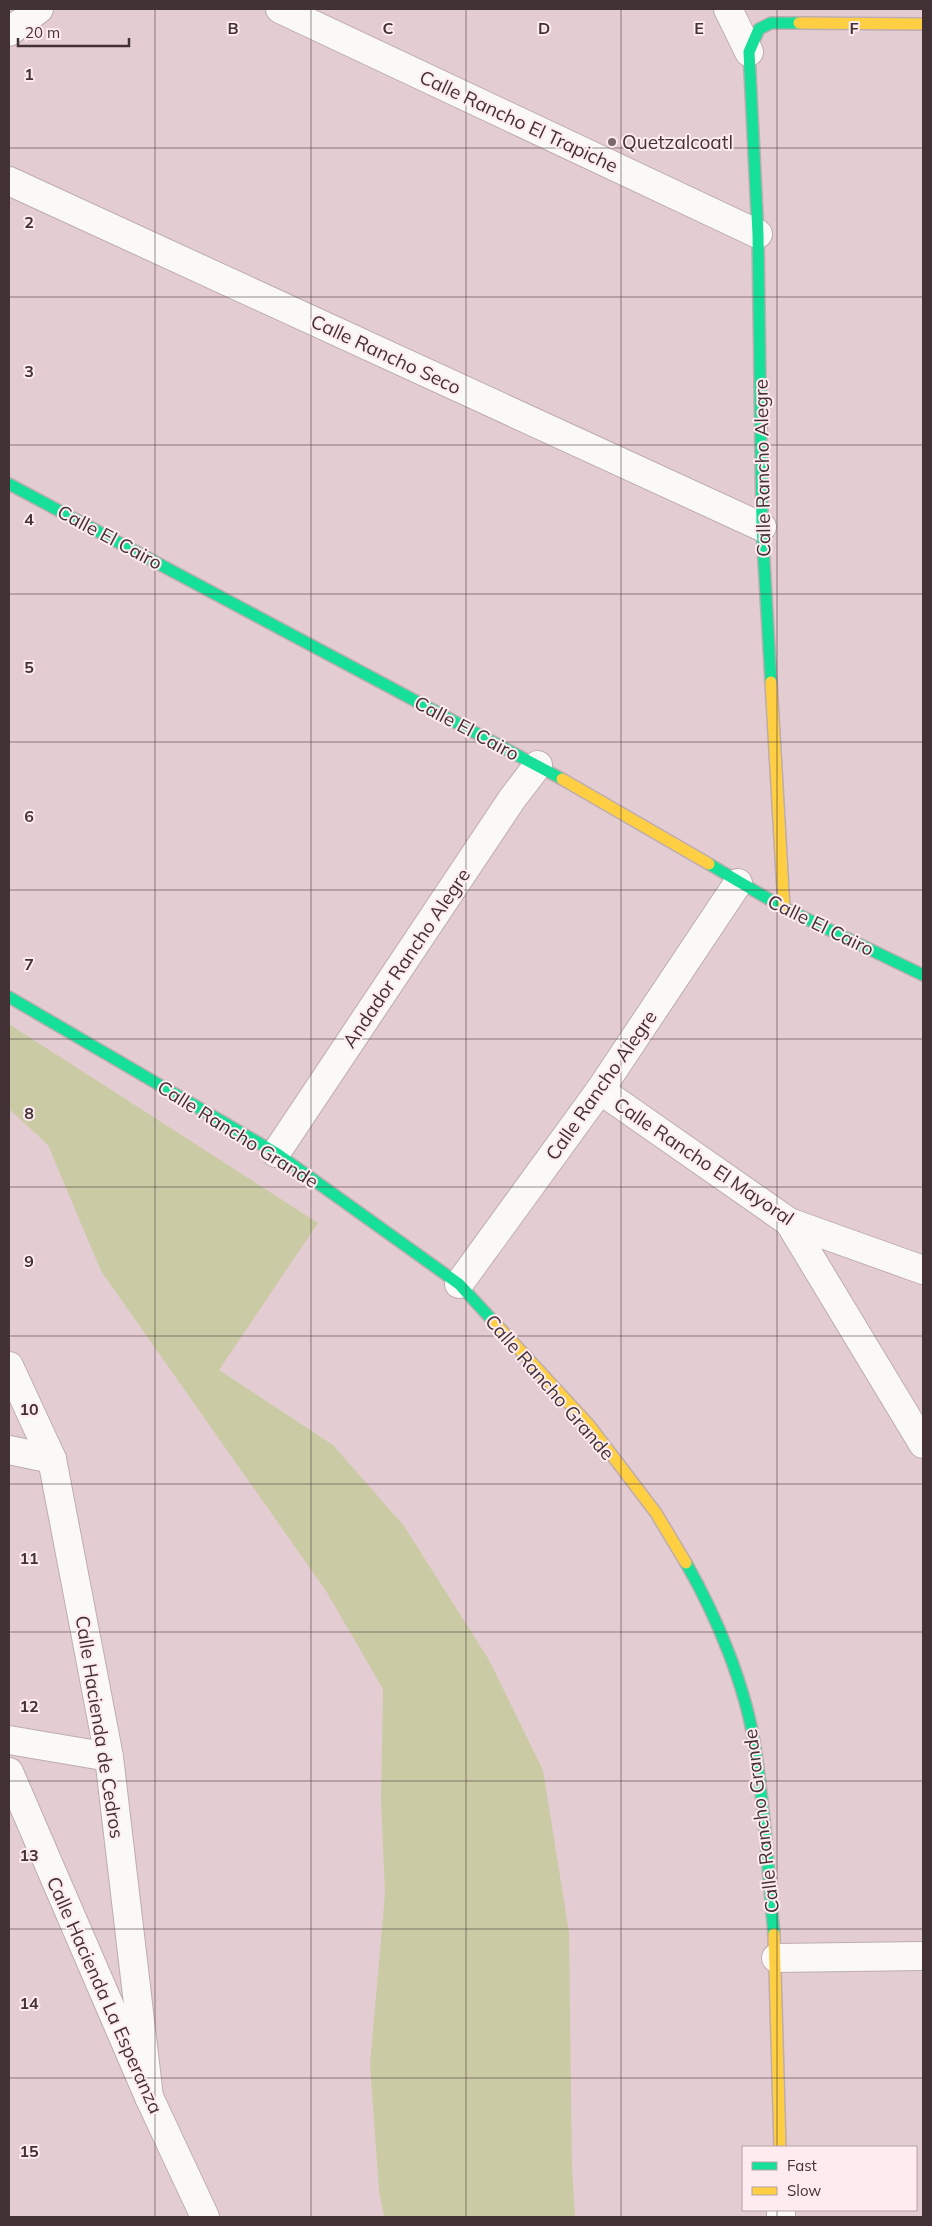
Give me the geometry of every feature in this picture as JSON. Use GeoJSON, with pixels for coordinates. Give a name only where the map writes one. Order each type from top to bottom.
{"type":"FeatureCollection","features":[{"type":"Feature","properties":{"kind":"street"},"geometry":{"type":"LineString","coordinates":[[9,32],[39,9]]}},
{"type":"Feature","properties":{"kind":"street","name":"Calle Rancho El Trapiche"},"geometry":{"type":"LineString","coordinates":[[280,9],[758,234]]}},
{"type":"Feature","properties":{"kind":"street"},"geometry":{"type":"LineString","coordinates":[[728,9],[754,40],[771,24],[784,22],[923,24]]}},
{"type":"Feature","properties":{"kind":"street","name":"Calle Rancho Alegre"},"geometry":{"type":"LineString","coordinates":[[754,40],[762,527],[784,908]]}},
{"type":"Feature","properties":{"kind":"street","name":"Calle Rancho Seco"},"geometry":{"type":"LineString","coordinates":[[9,182],[762,527]]}},
{"type":"Feature","properties":{"kind":"street","name":"Calle El Cairo"},"geometry":{"type":"LineString","coordinates":[[9,484],[538,765],[738,883],[784,908],[923,975]]}},
{"type":"Feature","properties":{"kind":"street","name":"Andador Rancho Alegre"},"geometry":{"type":"LineString","coordinates":[[276,1153],[512,799],[538,765]]}},
{"type":"Feature","properties":{"kind":"street","name":"Calle Rancho Alegre"},"geometry":{"type":"LineString","coordinates":[[459,1284],[600,1090],[738,883]]}},
{"type":"Feature","properties":{"kind":"street","name":"Calle Rancho Grande"},"geometry":{"type":"LineString","coordinates":[[9,997],[276,1153],[459,1284],[589,1425],[656,1513],[705,1596],[734,1670],[756,1747],[776,1958],[780,2146]]}},
{"type":"Feature","properties":{"kind":"street","name":"Calle Rancho El Mayoral"},"geometry":{"type":"LineString","coordinates":[[600,1090],[789,1222],[923,1270]]}},
{"type":"Feature","properties":{"kind":"street"},"geometry":{"type":"LineString","coordinates":[[789,1222],[923,1444]]}},
{"type":"Feature","properties":{"kind":"street","name":"Calle Hacienda de Cedros"},"geometry":{"type":"LineString","coordinates":[[9,1366],[52,1459],[109,1757],[149,2097]]}},
{"type":"Feature","properties":{"kind":"street"},"geometry":{"type":"LineString","coordinates":[[9,1450],[52,1459]]}},
{"type":"Feature","properties":{"kind":"street"},"geometry":{"type":"LineString","coordinates":[[9,1740],[109,1757]]}},
{"type":"Feature","properties":{"kind":"street","name":"Calle Hacienda La Esperanza"},"geometry":{"type":"LineString","coordinates":[[9,1772],[149,2097],[205,2217]]}},
{"type":"Feature","properties":{"kind":"street"},"geometry":{"type":"LineString","coordinates":[[776,1958],[923,1956]]}},
{"type":"Feature","properties":{"kind":"green space"},"geometry":{"type":"Polygon","coordinates":[[[9,1024],[318,1223],[219,1370],[333,1445],[404,1526],[489,1660],[543,1770],[569,1932],[572,2166],[575,2217],[384,2217],[379,2191],[370,2064],[385,1894],[381,1800],[383,1689],[326,1591],[101,1271],[48,1145],[9,1109],[9,1024]]]}},
{"type":"Feature","properties":{"kind":"traffic: fast"},"geometry":{"type":"LineString","coordinates":[[771,682],[762,527],[758,234],[749,52],[759,29],[771,23],[799,23]]}},
{"type":"Feature","properties":{"kind":"traffic: fast"},"geometry":{"type":"LineString","coordinates":[[9,484],[562,779]]}},
{"type":"Feature","properties":{"kind":"traffic: fast"},"geometry":{"type":"LineString","coordinates":[[709,864],[784,908],[923,975]]}},
{"type":"Feature","properties":{"kind":"traffic: fast"},"geometry":{"type":"LineString","coordinates":[[9,997],[276,1153],[459,1284],[494,1322]]}},
{"type":"Feature","properties":{"kind":"traffic: fast"},"geometry":{"type":"LineString","coordinates":[[686,1563],[709,1606],[729,1653],[751,1725],[761,1794],[774,1934]]}},
{"type":"Feature","properties":{"kind":"traffic: slow"},"geometry":{"type":"LineString","coordinates":[[799,23],[923,24]]}},
{"type":"Feature","properties":{"kind":"traffic: slow"},"geometry":{"type":"LineString","coordinates":[[771,682],[784,908]]}},
{"type":"Feature","properties":{"kind":"traffic: slow"},"geometry":{"type":"LineString","coordinates":[[562,779],[709,864]]}},
{"type":"Feature","properties":{"kind":"traffic: slow"},"geometry":{"type":"LineString","coordinates":[[494,1322],[589,1425],[656,1513],[686,1563]]}},
{"type":"Feature","properties":{"kind":"traffic: slow"},"geometry":{"type":"LineString","coordinates":[[774,1934],[780,2146]]}},
{"type":"Feature","properties":{"kind":"place","name":"Quetzalcoatl"},"geometry":{"type":"Point","coordinates":[612,142]}}]}
